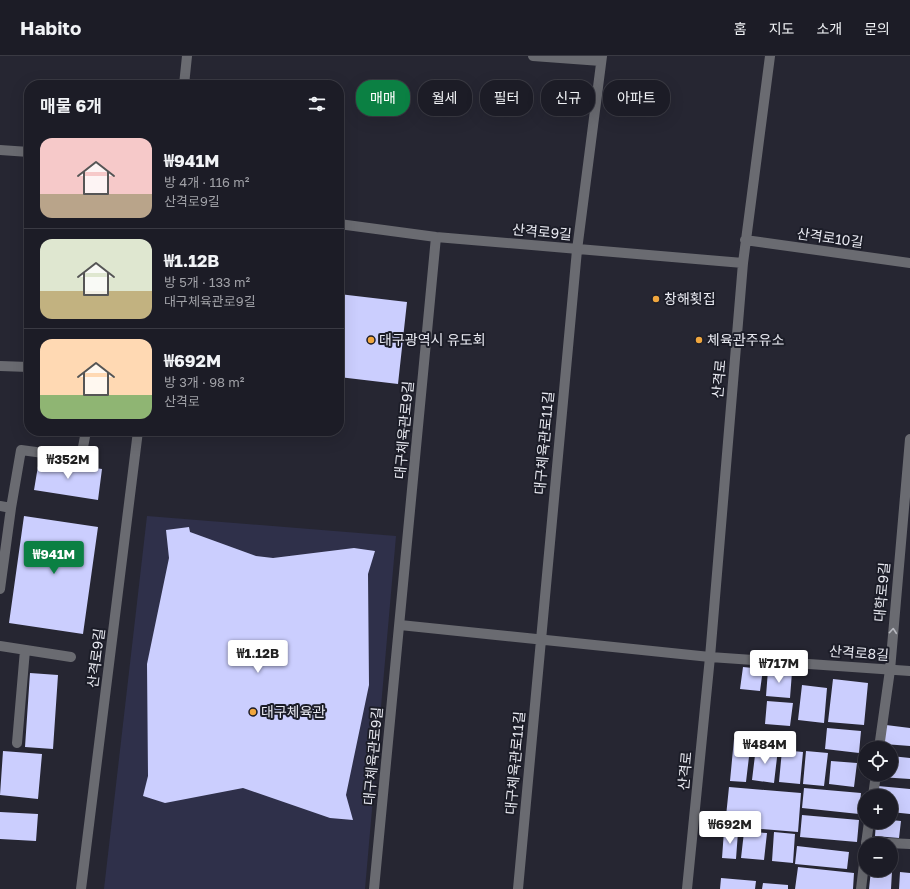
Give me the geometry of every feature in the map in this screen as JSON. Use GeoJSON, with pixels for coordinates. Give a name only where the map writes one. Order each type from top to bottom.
{"type":"FeatureCollection","features":[{"type":"Feature","properties":{"kind":"street"},"geometry":{"type":"LineString","coordinates":[[185,80],[187,56]]}},
{"type":"Feature","properties":{"kind":"street"},"geometry":{"type":"LineString","coordinates":[[533,56],[601,59]]}},
{"type":"Feature","properties":{"kind":"street","name":"산격로"},"geometry":{"type":"LineString","coordinates":[[688,889],[710,656],[742,263],[770,56]]}},
{"type":"Feature","properties":{"kind":"street","name":"대구체육관로11길"},"geometry":{"type":"LineString","coordinates":[[518,889],[577,250],[601,59]]}},
{"type":"Feature","properties":{"kind":"street"},"geometry":{"type":"LineString","coordinates":[[0,150],[24,152]]}},
{"type":"Feature","properties":{"kind":"street","name":"산격로9길"},"geometry":{"type":"LineString","coordinates":[[344,225],[436,237],[742,263]]}},
{"type":"Feature","properties":{"kind":"street","name":"대구체육관로9길"},"geometry":{"type":"LineString","coordinates":[[374,889],[436,237]]}},
{"type":"Feature","properties":{"kind":"street","name":"산격로10길"},"geometry":{"type":"LineString","coordinates":[[745,240],[910,263]]}},
{"type":"Feature","properties":{"kind":"street"},"geometry":{"type":"LineString","coordinates":[[0,366],[24,367]]}},
{"type":"Feature","properties":{"kind":"street"},"geometry":{"type":"LineString","coordinates":[[0,589],[11,508],[21,450],[81,458],[85,436]]}},
{"type":"Feature","properties":{"kind":"street","name":"산격로9길"},"geometry":{"type":"LineString","coordinates":[[81,889],[137,436]]}},
{"type":"Feature","properties":{"kind":"street","name":"대학로9길"},"geometry":{"type":"LineString","coordinates":[[880,741],[890,670],[910,439]]}},
{"type":"Feature","properties":{"kind":"street"},"geometry":{"type":"LineString","coordinates":[[0,506],[11,508]]}},
{"type":"Feature","properties":{"kind":"street"},"geometry":{"type":"LineString","coordinates":[[400,625],[710,656]]}},
{"type":"Feature","properties":{"kind":"street"},"geometry":{"type":"LineString","coordinates":[[0,646],[71,657]]}},
{"type":"Feature","properties":{"kind":"street"},"geometry":{"type":"LineString","coordinates":[[17,743],[24,650]]}},
{"type":"Feature","properties":{"kind":"street","name":"산격로8길"},"geometry":{"type":"LineString","coordinates":[[710,656],[910,671]]}},
{"type":"Feature","properties":{"kind":"street"},"geometry":{"type":"LineString","coordinates":[[898,844],[910,844]]}},
{"type":"Feature","properties":{"kind":"street"},"geometry":{"type":"LineString","coordinates":[[862,889],[863,877]]}},
{"type":"Feature","properties":{"kind":"shaded area","name":"대구체육관"},"geometry":{"type":"Polygon","coordinates":[[[147,516],[396,536],[365,889],[104,889],[147,516]]]}},
{"type":"Feature","properties":{"kind":"building","name":"대구광역시 유도회"},"geometry":{"type":"Polygon","coordinates":[[[344,295],[407,302],[398,384],[344,378],[344,295]]]}},
{"type":"Feature","properties":{"kind":"building"},"geometry":{"type":"Polygon","coordinates":[[[39,460],[102,469],[98,500],[34,490],[39,460]]]}},
{"type":"Feature","properties":{"kind":"building"},"geometry":{"type":"Polygon","coordinates":[[[24,516],[98,527],[83,634],[9,623],[24,516]]]}},
{"type":"Feature","properties":{"kind":"building"},"geometry":{"type":"Polygon","coordinates":[[[189,527],[190,532],[256,556],[273,558],[354,548],[375,551],[368,574],[369,685],[346,795],[353,820],[330,818],[243,788],[165,803],[143,796],[148,776],[147,664],[169,558],[166,530],[189,527]]]}},
{"type":"Feature","properties":{"kind":"building"},"geometry":{"type":"Polygon","coordinates":[[[743,667],[763,669],[760,691],[740,689],[743,667]]]}},
{"type":"Feature","properties":{"kind":"building"},"geometry":{"type":"Polygon","coordinates":[[[768,670],[792,672],[790,698],[766,696],[768,670]]]}},
{"type":"Feature","properties":{"kind":"building"},"geometry":{"type":"Polygon","coordinates":[[[30,673],[58,675],[53,749],[25,747],[30,673]]]}},
{"type":"Feature","properties":{"kind":"building"},"geometry":{"type":"Polygon","coordinates":[[[833,679],[868,683],[864,725],[828,722],[833,679]]]}},
{"type":"Feature","properties":{"kind":"building"},"geometry":{"type":"Polygon","coordinates":[[[802,685],[827,688],[824,723],[798,720],[802,685]]]}},
{"type":"Feature","properties":{"kind":"building"},"geometry":{"type":"Polygon","coordinates":[[[767,701],[793,703],[790,726],[765,724],[767,701]]]}},
{"type":"Feature","properties":{"kind":"building"},"geometry":{"type":"Polygon","coordinates":[[[886,725],[910,728],[910,746],[898,745],[898,741],[884,741],[886,725]]]}},
{"type":"Feature","properties":{"kind":"building"},"geometry":{"type":"Polygon","coordinates":[[[827,728],[861,731],[860,741],[858,741],[858,753],[825,749],[827,728]]]}},
{"type":"Feature","properties":{"kind":"building"},"geometry":{"type":"Polygon","coordinates":[[[734,739],[751,740],[746,782],[730,781],[734,739]]]}},
{"type":"Feature","properties":{"kind":"building"},"geometry":{"type":"Polygon","coordinates":[[[756,747],[778,749],[774,783],[752,780],[756,747]]]}},
{"type":"Feature","properties":{"kind":"building"},"geometry":{"type":"Polygon","coordinates":[[[782,750],[803,752],[800,784],[779,782],[782,750]]]}},
{"type":"Feature","properties":{"kind":"building"},"geometry":{"type":"Polygon","coordinates":[[[3,751],[42,754],[38,799],[0,795],[3,751]]]}},
{"type":"Feature","properties":{"kind":"building"},"geometry":{"type":"Polygon","coordinates":[[[806,751],[828,753],[824,786],[803,784],[806,751]]]}},
{"type":"Feature","properties":{"kind":"building"},"geometry":{"type":"Polygon","coordinates":[[[898,757],[910,758],[910,779],[898,778],[898,757]]]}},
{"type":"Feature","properties":{"kind":"building"},"geometry":{"type":"Polygon","coordinates":[[[831,761],[857,763],[854,787],[829,784],[831,761]]]}},
{"type":"Feature","properties":{"kind":"building"},"geometry":{"type":"Polygon","coordinates":[[[878,786],[910,789],[910,814],[898,813],[898,789],[878,789],[878,786]]]}},
{"type":"Feature","properties":{"kind":"building"},"geometry":{"type":"Polygon","coordinates":[[[729,787],[801,793],[798,832],[725,826],[729,787]]]}},
{"type":"Feature","properties":{"kind":"building"},"geometry":{"type":"Polygon","coordinates":[[[804,788],[858,793],[858,814],[802,808],[804,788]]]}},
{"type":"Feature","properties":{"kind":"building"},"geometry":{"type":"Polygon","coordinates":[[[0,812],[38,814],[36,841],[0,839],[0,812]]]}},
{"type":"Feature","properties":{"kind":"building"},"geometry":{"type":"Polygon","coordinates":[[[802,815],[858,820],[857,842],[800,837],[802,815]]]}},
{"type":"Feature","properties":{"kind":"building"},"geometry":{"type":"Polygon","coordinates":[[[898,821],[901,821],[899,838],[875,836],[876,829],[898,829],[898,821]]]}},
{"type":"Feature","properties":{"kind":"building"},"geometry":{"type":"Polygon","coordinates":[[[724,831],[738,832],[736,859],[722,858],[724,831]]]}},
{"type":"Feature","properties":{"kind":"building"},"geometry":{"type":"Polygon","coordinates":[[[744,832],[767,833],[764,860],[741,858],[744,832]]]}},
{"type":"Feature","properties":{"kind":"building"},"geometry":{"type":"Polygon","coordinates":[[[774,832],[795,834],[793,863],[772,861],[774,832]]]}},
{"type":"Feature","properties":{"kind":"building"},"geometry":{"type":"Polygon","coordinates":[[[797,846],[849,852],[847,869],[795,864],[797,846]]]}},
{"type":"Feature","properties":{"kind":"building"},"geometry":{"type":"Polygon","coordinates":[[[798,867],[854,873],[853,889],[795,889],[798,867]]]}},
{"type":"Feature","properties":{"kind":"building"},"geometry":{"type":"Polygon","coordinates":[[[900,872],[910,873],[910,889],[899,889],[900,872]]]}},
{"type":"Feature","properties":{"kind":"building"},"geometry":{"type":"Polygon","coordinates":[[[870,877],[892,877],[891,889],[869,889],[870,877]]]}},
{"type":"Feature","properties":{"kind":"building"},"geometry":{"type":"Polygon","coordinates":[[[721,878],[756,881],[755,889],[720,889],[721,878]]]}},
{"type":"Feature","properties":{"kind":"building"},"geometry":{"type":"Polygon","coordinates":[[[763,883],[788,885],[788,889],[762,889],[763,883]]]}},
{"type":"Feature","properties":{"kind":"place","name":"창해횟집"},"geometry":{"type":"Point","coordinates":[656,299]}},
{"type":"Feature","properties":{"kind":"place","name":"대구광역시 유도회"},"geometry":{"type":"Point","coordinates":[371,340]}},
{"type":"Feature","properties":{"kind":"place","name":"체육관주유소"},"geometry":{"type":"Point","coordinates":[699,340]}},
{"type":"Feature","properties":{"kind":"place","name":"대구체육관"},"geometry":{"type":"Point","coordinates":[253,712]}}]}
